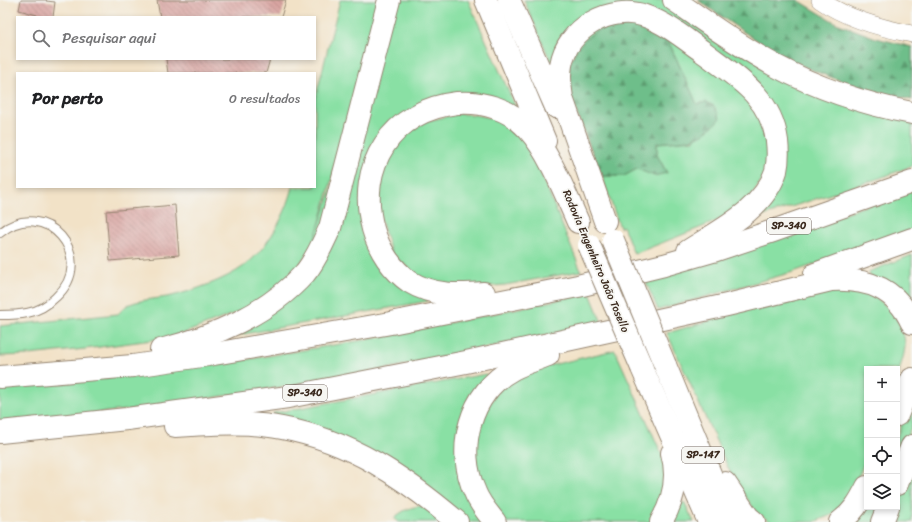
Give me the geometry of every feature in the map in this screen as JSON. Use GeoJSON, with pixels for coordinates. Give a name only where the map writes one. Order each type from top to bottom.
{"type":"FeatureCollection","features":[{"type":"Feature","properties":{"kind":"highway"},"geometry":{"type":"LineString","coordinates":[[35,375],[149,353],[189,342],[225,329],[249,318],[270,304],[306,272],[318,253],[330,228],[389,0]]}},
{"type":"Feature","properties":{"kind":"highway","name":"Rodovia Engenheiro João Tosello"},"geometry":{"type":"LineString","coordinates":[[486,0],[578,222],[654,394],[705,518]]}},
{"type":"Feature","properties":{"kind":"highway"},"geometry":{"type":"LineString","coordinates":[[509,0],[609,230]]}},
{"type":"Feature","properties":{"kind":"highway"},"geometry":{"type":"LineString","coordinates":[[674,0],[741,45],[803,80],[863,102],[912,113]]}},
{"type":"Feature","properties":{"kind":"highway"},"geometry":{"type":"LineString","coordinates":[[609,230],[562,98],[559,80],[561,63],[567,49],[575,37],[587,25],[599,18],[614,14],[630,14],[644,16],[678,34],[744,82],[757,95],[768,111],[775,131],[778,151],[776,171],[768,187],[756,203],[740,217],[664,265]]}},
{"type":"Feature","properties":{"kind":"highway"},"geometry":{"type":"LineString","coordinates":[[578,222],[543,148],[528,128],[511,115],[490,105],[468,102],[446,104],[424,111],[405,122],[390,136],[378,154],[371,174],[368,194],[369,215],[375,236],[384,255],[396,270],[411,282],[430,290],[452,295],[578,286]]}},
{"type":"Feature","properties":{"kind":"highway","name":"SP-340"},"geometry":{"type":"LineString","coordinates":[[0,378],[132,366],[252,348],[391,323],[578,286],[664,265],[773,231],[912,182]]}},
{"type":"Feature","properties":{"kind":"highway","name":"SP-147"},"geometry":{"type":"LineString","coordinates":[[609,230],[730,522]]}},
{"type":"Feature","properties":{"kind":"highway","name":"SP-340"},"geometry":{"type":"LineString","coordinates":[[0,433],[127,419],[288,397],[466,362],[728,305],[912,240]]}},
{"type":"Feature","properties":{"kind":"highway"},"geometry":{"type":"LineString","coordinates":[[728,305],[831,280],[846,279],[863,281],[880,288],[895,298],[907,311],[912,323]]}},
{"type":"Feature","properties":{"kind":"highway"},"geometry":{"type":"LineString","coordinates":[[496,522],[475,492],[468,472],[466,452],[468,430],[474,412],[496,382],[513,369],[607,332]]}},
{"type":"Feature","properties":{"kind":"highway"},"geometry":{"type":"LineString","coordinates":[[900,408],[912,379]]}},
{"type":"Feature","properties":{"kind":"highway"},"geometry":{"type":"LineString","coordinates":[[675,388],[727,485],[748,517],[754,522]]}},
{"type":"Feature","properties":{"kind":"highway"},"geometry":{"type":"LineString","coordinates":[[654,394],[673,455],[675,474],[674,491],[669,508],[661,522]]}},
{"type":"Feature","properties":{"kind":"highway"},"geometry":{"type":"LineString","coordinates":[[0,433],[211,424],[246,424],[281,428],[310,435],[348,449],[378,463],[408,482],[457,522]]}},
{"type":"Feature","properties":{"kind":"highway"},"geometry":{"type":"LineString","coordinates":[[900,476],[912,446]]}},
{"type":"Feature","properties":{"kind":"highway"},"geometry":{"type":"LineString","coordinates":[[840,522],[848,516],[859,503],[864,493]]}},
{"type":"Feature","properties":{"kind":"highway"},"geometry":{"type":"LineString","coordinates":[[882,522],[887,510]]}},
{"type":"Feature","properties":{"kind":"street"},"geometry":{"type":"LineString","coordinates":[[823,1],[859,20],[912,34]]}},
{"type":"Feature","properties":{"kind":"lane"},"geometry":{"type":"LineString","coordinates":[[0,233],[8,226],[22,221],[36,221],[50,226],[62,236],[69,249],[72,263],[70,278],[63,291],[48,304],[29,313],[0,315]]}},
{"type":"Feature","properties":{"kind":"green space"},"geometry":{"type":"Polygon","coordinates":[[[340,0],[381,0],[315,240],[298,267],[277,290],[251,307],[174,337],[85,349],[28,355],[0,356],[0,326],[118,314],[127,305],[135,302],[172,296],[210,284],[228,276],[253,259],[261,250],[281,220],[293,188],[316,188],[316,96],[340,0]]]}},
{"type":"Feature","properties":{"kind":"green space"},"geometry":{"type":"Polygon","coordinates":[[[396,0],[468,0],[516,108],[407,114],[360,212],[428,301],[239,335],[259,322],[297,290],[396,0]]]}},
{"type":"Feature","properties":{"kind":"green space"},"geometry":{"type":"Polygon","coordinates":[[[524,0],[667,0],[712,33],[912,118],[912,166],[880,178],[754,219],[780,124],[663,16],[551,62],[524,0]]]}},
{"type":"Feature","properties":{"kind":"green space"},"geometry":{"type":"Polygon","coordinates":[[[698,0],[798,0],[836,23],[876,38],[912,47],[912,100],[885,94],[833,78],[807,68],[765,45],[698,0]]]}},
{"type":"Feature","properties":{"kind":"green space"},"geometry":{"type":"Polygon","coordinates":[[[639,23],[665,34],[697,104],[706,102],[714,106],[720,118],[706,132],[692,139],[657,143],[657,155],[667,173],[654,176],[637,169],[624,176],[602,176],[570,97],[569,64],[578,47],[590,35],[611,24],[639,23]]]}},
{"type":"Feature","properties":{"kind":"green space"},"geometry":{"type":"Polygon","coordinates":[[[665,34],[735,84],[761,119],[769,156],[766,173],[749,200],[717,221],[634,254],[623,226],[620,228],[602,176],[624,176],[637,169],[654,175],[667,173],[657,155],[657,143],[694,140],[697,104],[665,34]]]}},
{"type":"Feature","properties":{"kind":"green space"},"geometry":{"type":"Polygon","coordinates":[[[458,114],[469,114],[498,121],[515,131],[523,138],[530,147],[581,271],[505,285],[468,288],[426,282],[392,255],[374,198],[388,157],[400,141],[414,129],[427,121],[458,114]]]}},
{"type":"Feature","properties":{"kind":"green space"},"geometry":{"type":"Polygon","coordinates":[[[912,191],[912,230],[793,272],[658,310],[644,278],[912,191]]]}},
{"type":"Feature","properties":{"kind":"green space"},"geometry":{"type":"Polygon","coordinates":[[[912,255],[912,305],[869,275],[868,272],[912,255]]]}},
{"type":"Feature","properties":{"kind":"green space"},"geometry":{"type":"Polygon","coordinates":[[[837,288],[864,293],[879,300],[893,314],[902,330],[905,347],[903,358],[900,368],[900,366],[864,366],[864,463],[849,494],[841,506],[831,515],[814,522],[771,522],[756,512],[732,476],[667,333],[813,291],[837,288]]]}},
{"type":"Feature","properties":{"kind":"green space"},"geometry":{"type":"Polygon","coordinates":[[[590,293],[602,323],[352,376],[145,408],[0,423],[0,387],[66,383],[244,360],[388,336],[590,293]]]}},
{"type":"Feature","properties":{"kind":"green space"},"geometry":{"type":"Polygon","coordinates":[[[615,350],[662,455],[669,485],[653,522],[506,522],[500,517],[475,473],[476,425],[502,385],[531,370],[615,350]]]}},
{"type":"Feature","properties":{"kind":"green space"},"geometry":{"type":"Polygon","coordinates":[[[486,374],[490,378],[468,405],[485,522],[468,522],[454,511],[277,419],[273,413],[486,374]]]}},
{"type":"Feature","properties":{"kind":"green space"},"geometry":{"type":"Polygon","coordinates":[[[912,398],[912,425],[900,455],[900,428],[912,398]]]}},
{"type":"Feature","properties":{"kind":"green space"},"geometry":{"type":"Polygon","coordinates":[[[912,469],[912,522],[892,522],[897,510],[900,510],[900,501],[912,469]]]}},
{"type":"Feature","properties":{"kind":"green space"},"geometry":{"type":"Polygon","coordinates":[[[684,502],[694,522],[671,522],[679,505],[684,502]]]}},
{"type":"Feature","properties":{"kind":"green space"},"geometry":{"type":"Polygon","coordinates":[[[421,506],[449,522],[399,522],[394,518],[406,510],[421,506]]]}},
{"type":"Feature","properties":{"kind":"green space"},"geometry":{"type":"Polygon","coordinates":[[[866,510],[879,510],[874,522],[857,522],[866,510]]]}},
{"type":"Feature","properties":{"kind":"building"},"geometry":{"type":"Polygon","coordinates":[[[21,0],[47,0],[46,1],[55,2],[53,16],[37,16],[19,10],[21,0]]]}},
{"type":"Feature","properties":{"kind":"building"},"geometry":{"type":"Polygon","coordinates":[[[157,0],[286,0],[281,16],[160,16],[157,0]]]}},
{"type":"Feature","properties":{"kind":"building"},"geometry":{"type":"Polygon","coordinates":[[[166,60],[270,60],[266,72],[168,72],[166,60]]]}},
{"type":"Feature","properties":{"kind":"building"},"geometry":{"type":"Polygon","coordinates":[[[175,205],[179,255],[110,261],[106,211],[175,205]]]}}]}
